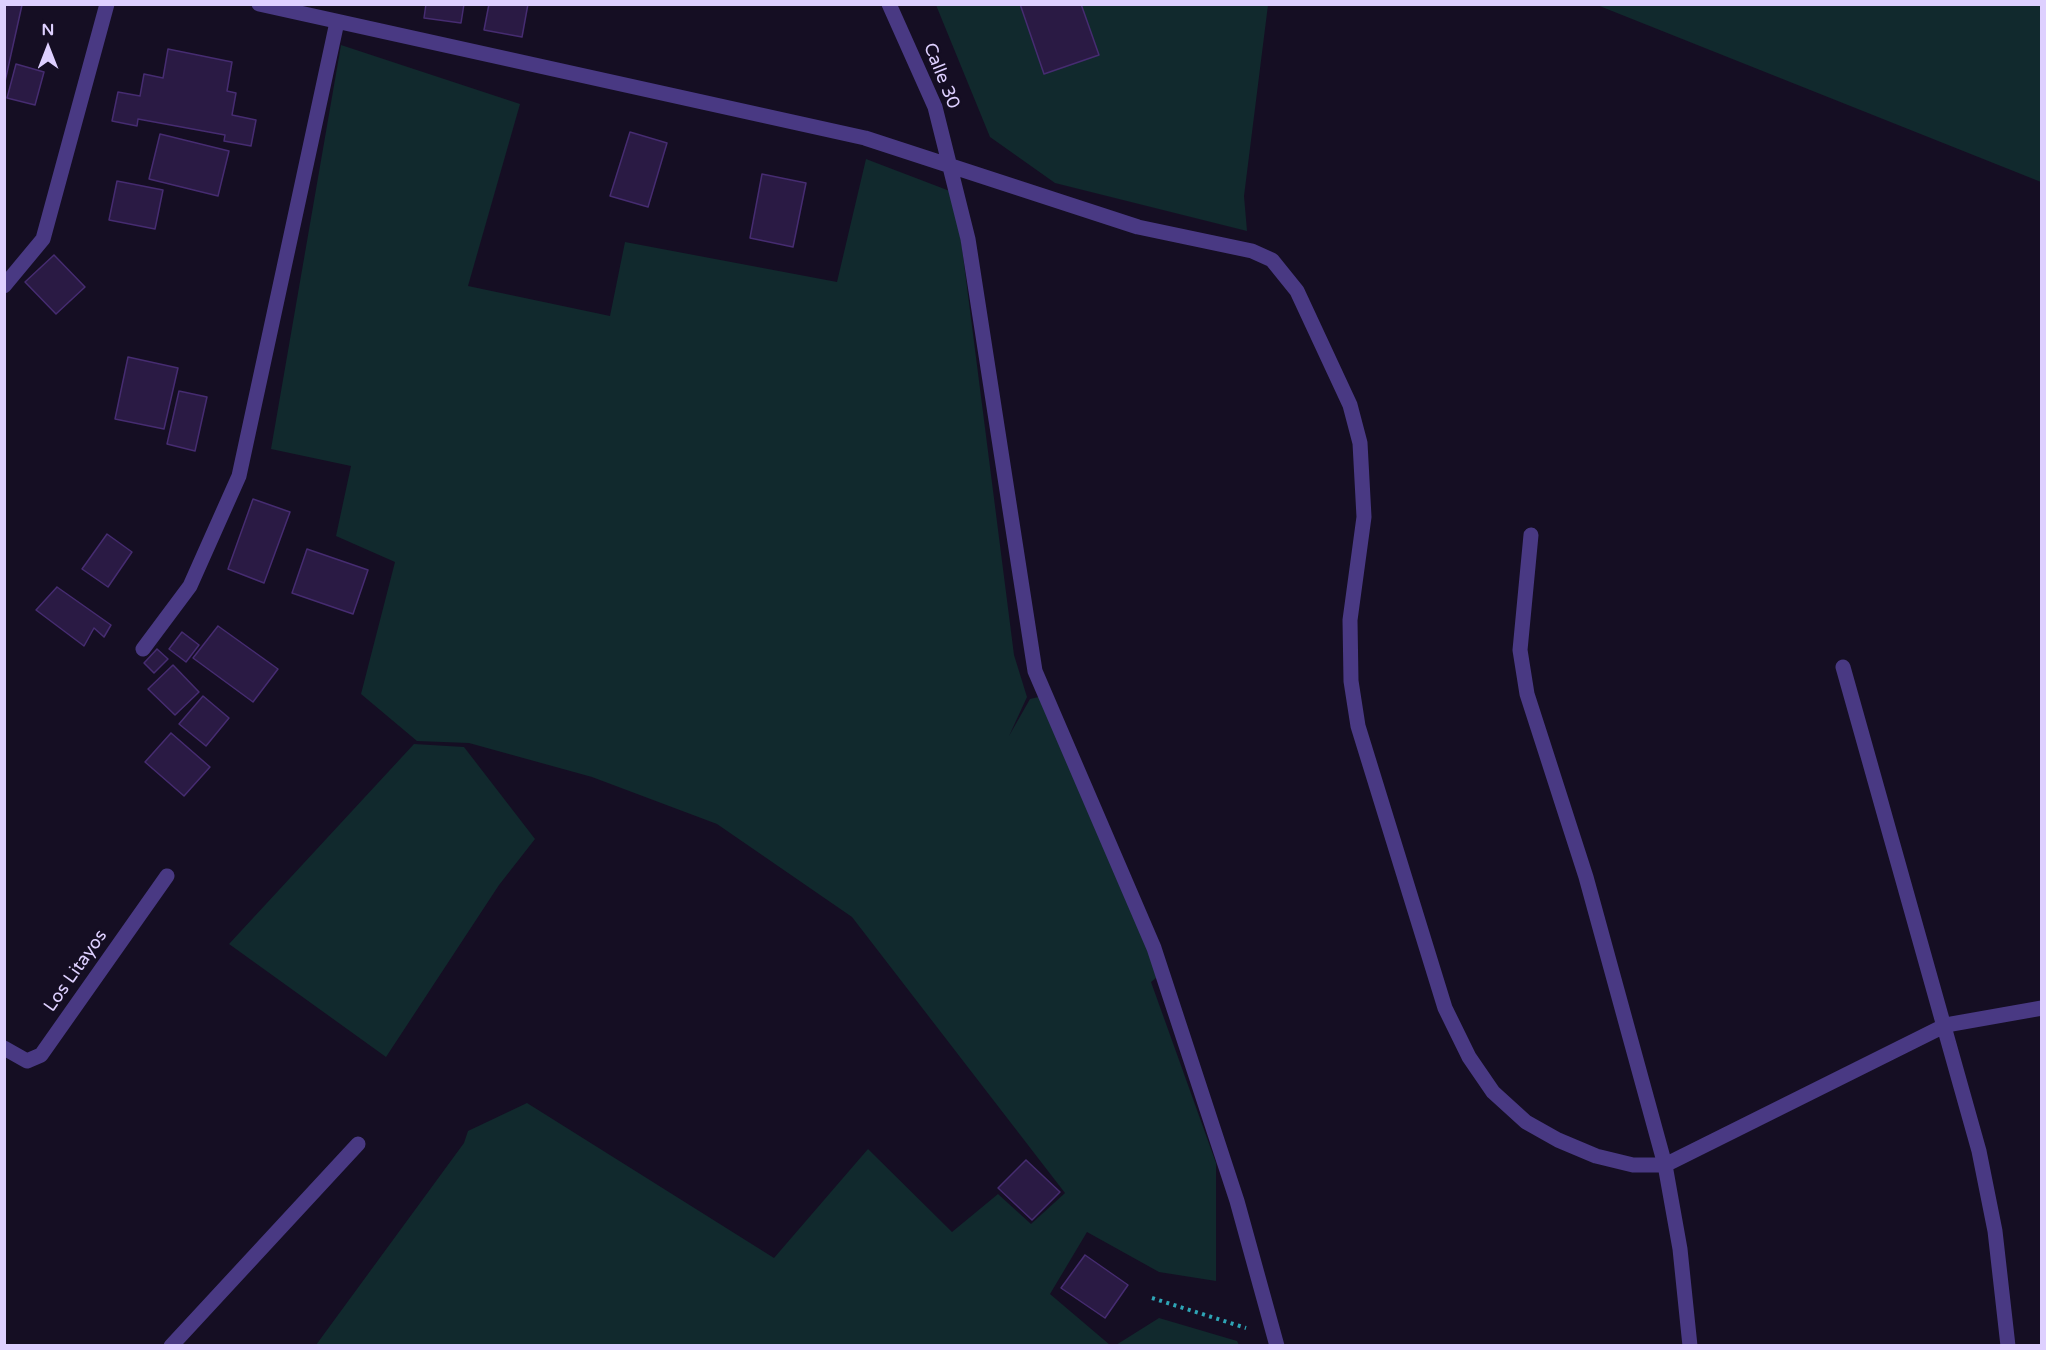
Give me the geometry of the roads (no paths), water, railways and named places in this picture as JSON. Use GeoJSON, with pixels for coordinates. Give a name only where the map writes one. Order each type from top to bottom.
{"type":"FeatureCollection","features":[{"type":"Feature","properties":{"kind":"street"},"geometry":{"type":"LineString","coordinates":[[4,286],[43,239],[107,4]]}},
{"type":"Feature","properties":{"kind":"street"},"geometry":{"type":"LineString","coordinates":[[259,4],[865,138],[1138,227],[1252,251],[1272,260],[1286,274],[1297,291],[1350,405],[1360,443],[1364,517],[1350,620],[1351,681],[1358,726],[1445,1008],[1469,1057],[1493,1092],[1526,1122],[1558,1140],[1596,1156],[1633,1165],[1665,1165],[1946,1025],[2042,1008]]}},
{"type":"Feature","properties":{"kind":"street","name":"Calle 30"},"geometry":{"type":"LineString","coordinates":[[889,4],[935,107],[956,167],[1035,671],[1154,948],[1237,1200],[1274,1341]]}},
{"type":"Feature","properties":{"kind":"street"},"geometry":{"type":"LineString","coordinates":[[143,649],[190,586],[239,476],[337,22]]}},
{"type":"Feature","properties":{"kind":"street"},"geometry":{"type":"LineString","coordinates":[[1531,535],[1520,650],[1527,694],[1586,878],[1665,1165],[1680,1249],[1690,1346]]}},
{"type":"Feature","properties":{"kind":"street"},"geometry":{"type":"LineString","coordinates":[[1843,667],[1980,1151],[1995,1231],[2008,1346]]}},
{"type":"Feature","properties":{"kind":"street","name":"Los Litayos"},"geometry":{"type":"LineString","coordinates":[[4,1048],[27,1060],[41,1055],[167,876]]}},
{"type":"Feature","properties":{"kind":"street"},"geometry":{"type":"LineString","coordinates":[[171,1346],[358,1144]]}}]}
